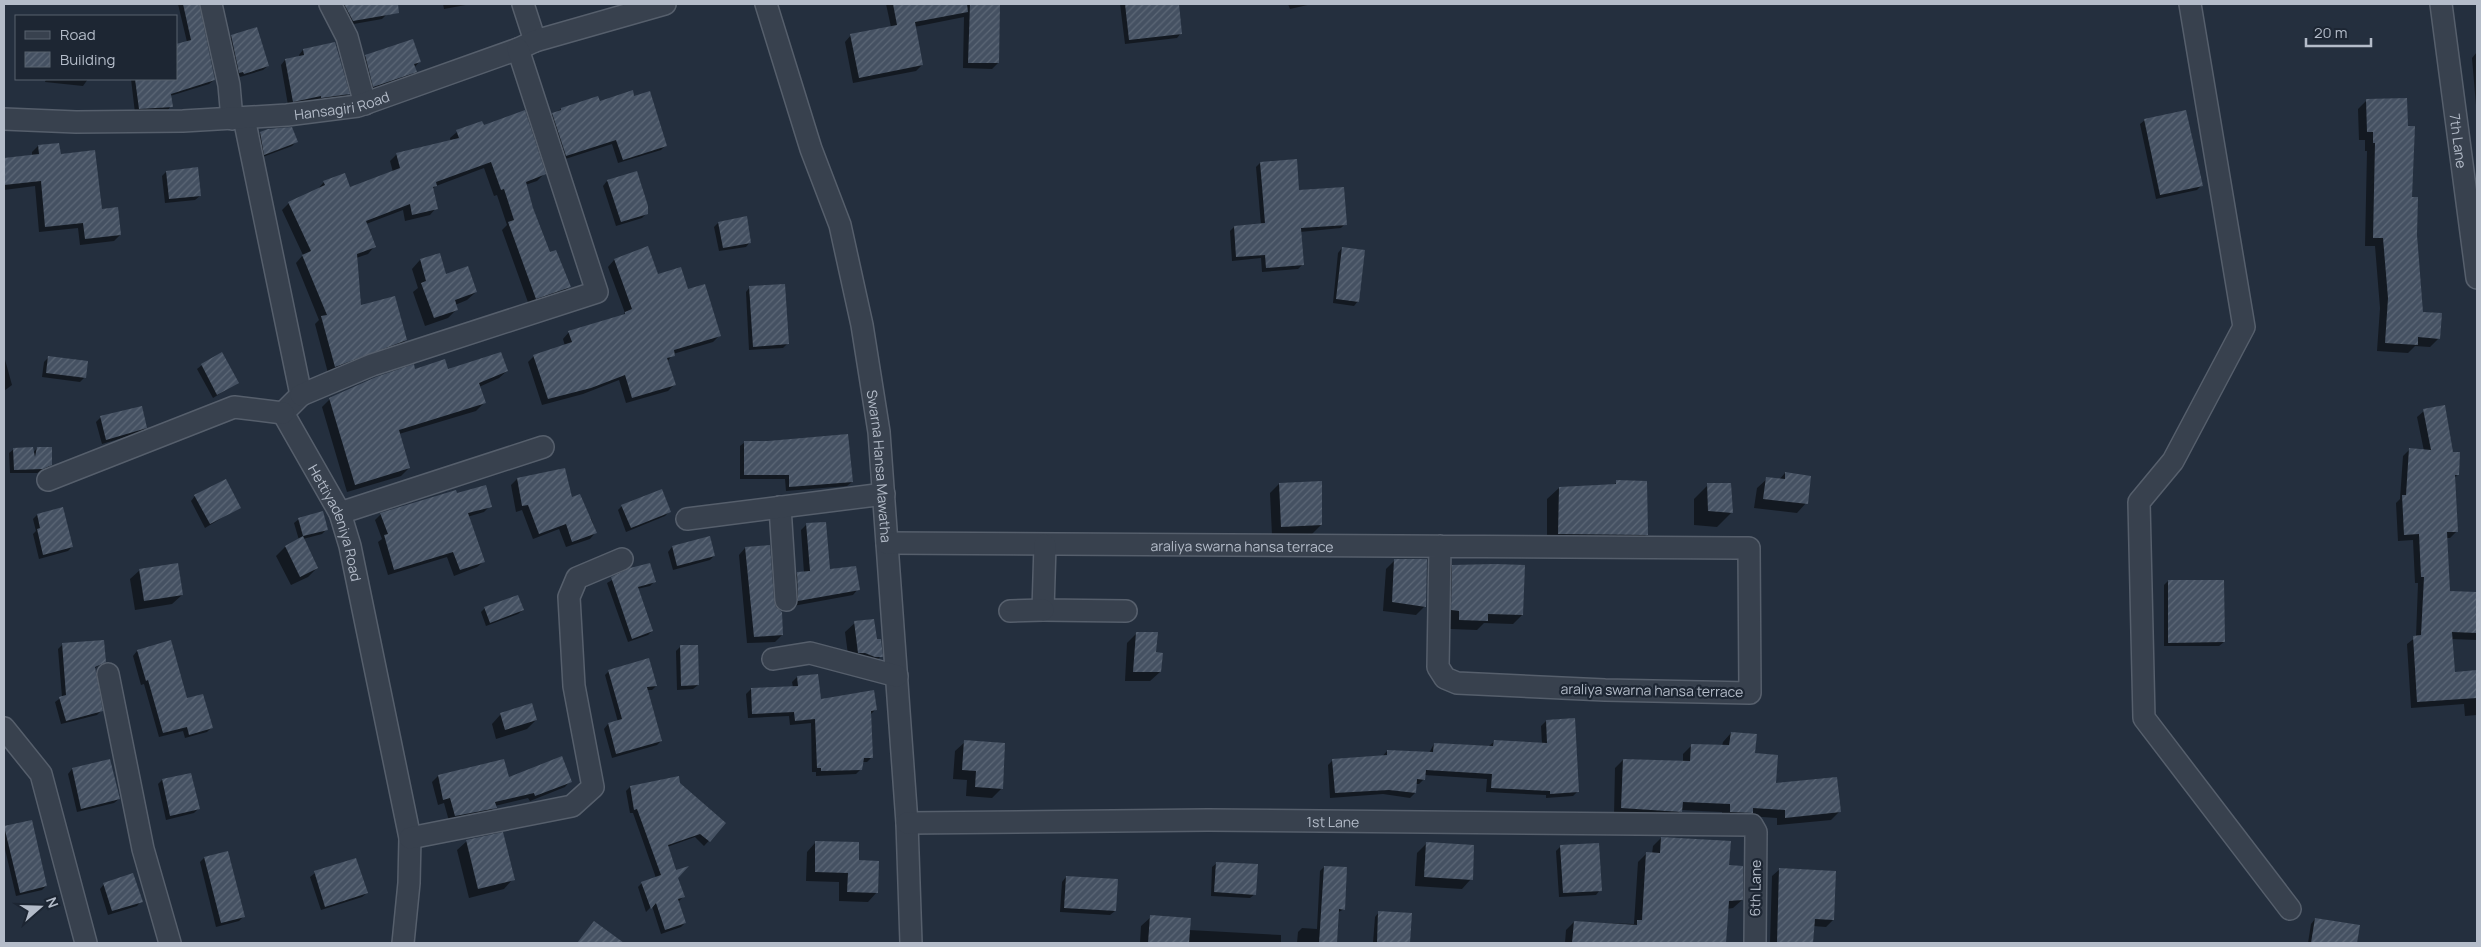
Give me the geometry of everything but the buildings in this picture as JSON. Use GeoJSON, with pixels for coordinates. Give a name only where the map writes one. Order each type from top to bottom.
{"type":"FeatureCollection","features":[{"type":"Feature","properties":{"kind":"street"},"geometry":{"type":"LineString","coordinates":[[211,4],[301,395]]}},
{"type":"Feature","properties":{"kind":"street"},"geometry":{"type":"LineString","coordinates":[[330,4],[347,37],[365,104]]}},
{"type":"Feature","properties":{"kind":"street"},"geometry":{"type":"LineString","coordinates":[[48,480],[234,407],[283,413],[301,395],[372,365],[597,292],[526,45],[523,4]]}},
{"type":"Feature","properties":{"kind":"street","name":"Hansagiri Road"},"geometry":{"type":"LineString","coordinates":[[4,119],[86,122],[238,119],[365,104],[526,45],[664,4]]}},
{"type":"Feature","properties":{"kind":"street","name":"Swarna Hansa Mawatha"},"geometry":{"type":"LineString","coordinates":[[766,4],[811,149],[840,225],[862,325],[879,432],[907,823],[911,943]]}},
{"type":"Feature","properties":{"kind":"street"},"geometry":{"type":"LineString","coordinates":[[2190,4],[2244,327],[2172,461],[2139,502],[2144,718],[2290,909]]}},
{"type":"Feature","properties":{"kind":"street","name":"7th Lane"},"geometry":{"type":"LineString","coordinates":[[2442,4],[2477,278]]}},
{"type":"Feature","properties":{"kind":"street","name":"Hettiyadeniya Road"},"geometry":{"type":"LineString","coordinates":[[283,413],[340,513],[350,546],[410,838],[410,882],[403,943]]}},
{"type":"Feature","properties":{"kind":"street"},"geometry":{"type":"LineString","coordinates":[[340,513],[543,447]]}},
{"type":"Feature","properties":{"kind":"street"},"geometry":{"type":"LineString","coordinates":[[688,519],[884,494]]}},
{"type":"Feature","properties":{"kind":"street"},"geometry":{"type":"LineString","coordinates":[[780,507],[786,600]]}},
{"type":"Feature","properties":{"kind":"street","name":"araliya swarna hansa terrace"},"geometry":{"type":"LineString","coordinates":[[887,543],[1045,545],[1440,546],[1749,548],[1750,693],[1604,690],[1467,684],[1457,683],[1445,678],[1438,667],[1440,546]]}},
{"type":"Feature","properties":{"kind":"street"},"geometry":{"type":"LineString","coordinates":[[1044,610],[1045,545]]}},
{"type":"Feature","properties":{"kind":"street"},"geometry":{"type":"LineString","coordinates":[[410,838],[572,806],[594,787],[574,686],[569,597],[576,578],[622,559]]}},
{"type":"Feature","properties":{"kind":"street"},"geometry":{"type":"LineString","coordinates":[[1010,611],[1126,611]]}},
{"type":"Feature","properties":{"kind":"street"},"geometry":{"type":"LineString","coordinates":[[773,658],[810,653],[897,676]]}},
{"type":"Feature","properties":{"kind":"street"},"geometry":{"type":"LineString","coordinates":[[108,674],[142,848],[170,943]]}},
{"type":"Feature","properties":{"kind":"street"},"geometry":{"type":"LineString","coordinates":[[4,728],[41,774],[86,943]]}},
{"type":"Feature","properties":{"kind":"street","name":"1st Lane"},"geometry":{"type":"LineString","coordinates":[[907,823],[1218,820],[1752,825],[1756,832]]}},
{"type":"Feature","properties":{"kind":"street","name":"6th Lane"},"geometry":{"type":"LineString","coordinates":[[1755,943],[1756,832]]}}]}
